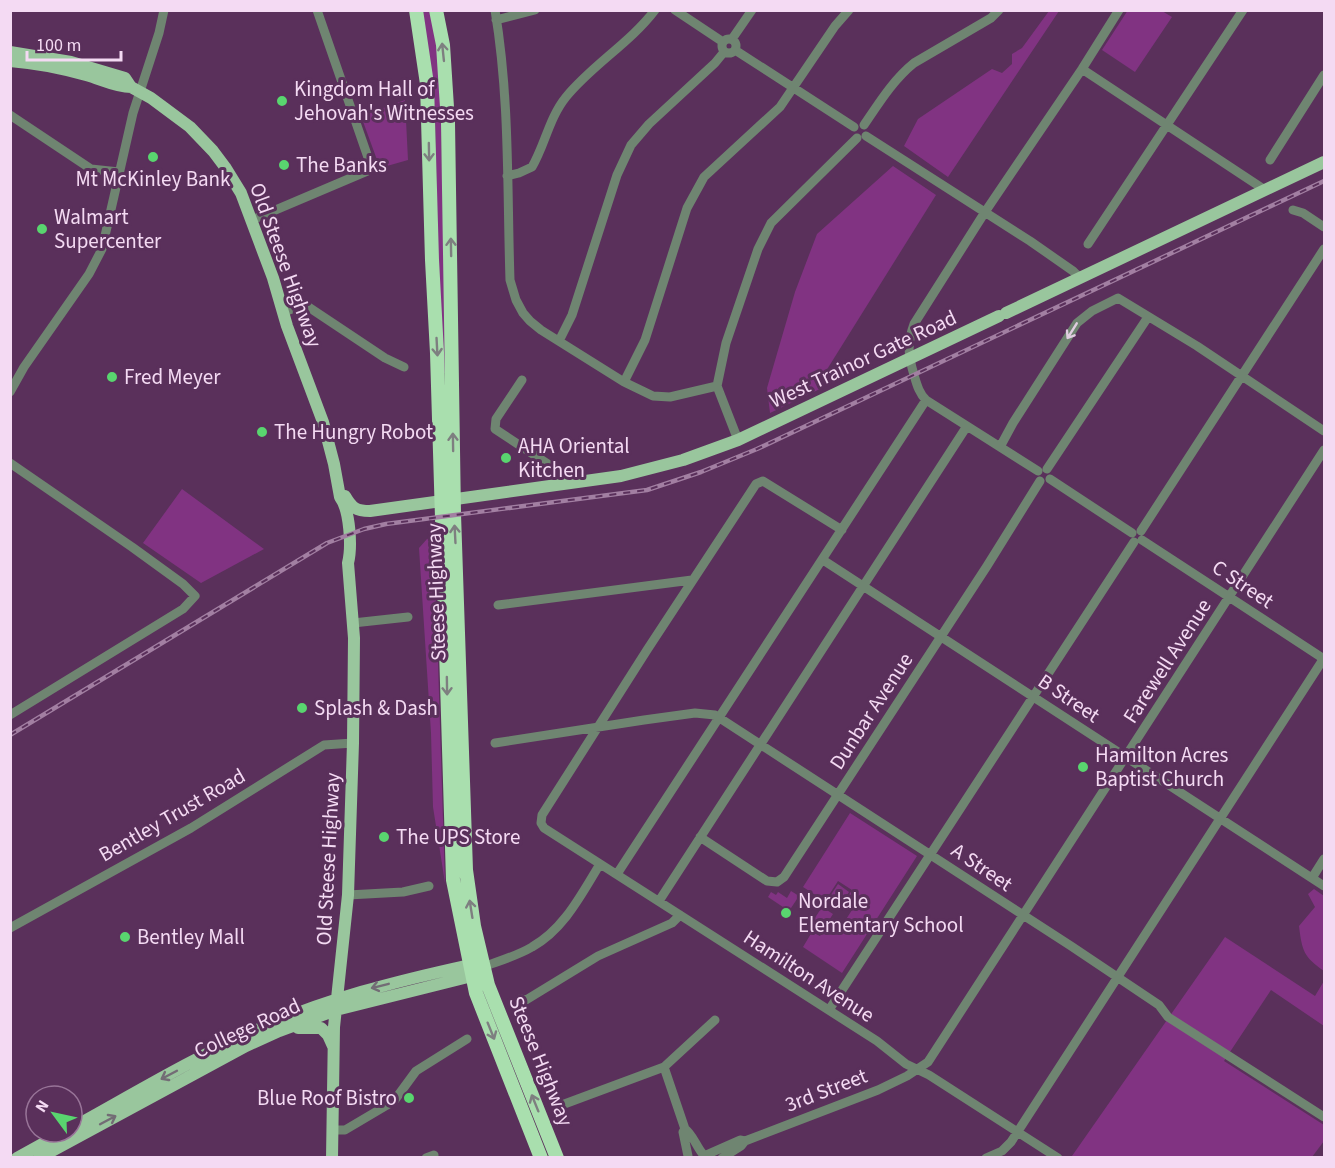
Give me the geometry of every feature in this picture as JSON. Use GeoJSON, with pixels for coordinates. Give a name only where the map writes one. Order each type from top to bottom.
{"type":"FeatureCollection","features":[{"type":"Feature","properties":{"kind":"highway","name":"Steese Highway"},"geometry":{"type":"LineString","coordinates":[[416,10],[427,84],[448,501]]}},
{"type":"Feature","properties":{"kind":"highway","name":"Steese Highway"},"geometry":{"type":"LineString","coordinates":[[436,10],[442,45],[448,123],[451,861],[454,890],[475,969],[476,993],[541,1158]]}},
{"type":"Feature","properties":{"kind":"highway","name":"Steese Highway"},"geometry":{"type":"LineString","coordinates":[[475,969],[488,986],[557,1158]]}},
{"type":"Feature","properties":{"kind":"main road","name":"Old Steese Highway"},"geometry":{"type":"LineString","coordinates":[[10,52],[95,69],[125,78],[135,89],[179,119],[213,151],[234,179],[252,220],[323,422],[339,498],[353,623],[353,743],[348,895],[336,1005],[332,1158]]}},
{"type":"Feature","properties":{"kind":"main road","name":"Old Steese Highway"},"geometry":{"type":"LineString","coordinates":[[10,61],[75,72],[135,89]]}},
{"type":"Feature","properties":{"kind":"main road","name":"West Trainor Gate Road"},"geometry":{"type":"LineString","coordinates":[[339,498],[356,510],[392,509],[621,476],[683,460],[738,440],[1324,162]]}},
{"type":"Feature","properties":{"kind":"main road"},"geometry":{"type":"LineString","coordinates":[[339,498],[348,520]]}},
{"type":"Feature","properties":{"kind":"main road","name":"West Trainor Gate Road"},"geometry":{"type":"LineString","coordinates":[[348,520],[383,514],[392,509]]}},
{"type":"Feature","properties":{"kind":"main road","name":"Old Steese Highway"},"geometry":{"type":"LineString","coordinates":[[348,520],[351,554],[348,563]]}},
{"type":"Feature","properties":{"kind":"main road","name":"College Road"},"geometry":{"type":"LineString","coordinates":[[84,1122],[256,1030],[336,1005],[475,969]]}},
{"type":"Feature","properties":{"kind":"main road","name":"College Road"},"geometry":{"type":"LineString","coordinates":[[39,1158],[246,1046],[336,1005]]}},
{"type":"Feature","properties":{"kind":"main road"},"geometry":{"type":"LineString","coordinates":[[279,1031],[319,1027],[328,1035],[334,1049]]}},
{"type":"Feature","properties":{"kind":"main road"},"geometry":{"type":"LineString","coordinates":[[17,1158],[42,1144]]}},
{"type":"Feature","properties":{"kind":"street"},"geometry":{"type":"LineString","coordinates":[[10,392],[24,367],[96,262],[106,236],[135,89],[155,48],[164,10]]}},
{"type":"Feature","properties":{"kind":"street"},"geometry":{"type":"LineString","coordinates":[[252,220],[372,169],[317,10]]}},
{"type":"Feature","properties":{"kind":"street"},"geometry":{"type":"LineString","coordinates":[[535,10],[496,15],[502,59],[510,280],[516,300],[530,321],[624,382],[653,396],[670,397],[717,386]]}},
{"type":"Feature","properties":{"kind":"street"},"geometry":{"type":"LineString","coordinates":[[507,176],[532,167],[555,112],[564,99],[632,36],[655,10]]}},
{"type":"Feature","properties":{"kind":"street"},"geometry":{"type":"LineString","coordinates":[[675,10],[726,44],[736,45],[735,50],[854,128]]}},
{"type":"Feature","properties":{"kind":"street"},"geometry":{"type":"LineString","coordinates":[[559,341],[572,315],[617,175],[631,145],[649,124],[715,63],[726,44],[752,10]]}},
{"type":"Feature","properties":{"kind":"street"},"geometry":{"type":"LineString","coordinates":[[624,382],[645,340],[687,208],[704,177],[780,107],[835,26],[849,10]]}},
{"type":"Feature","properties":{"kind":"street"},"geometry":{"type":"LineString","coordinates":[[864,125],[903,72],[991,18],[999,10]]}},
{"type":"Feature","properties":{"kind":"street"},"geometry":{"type":"LineString","coordinates":[[617,874],[926,400],[920,394],[909,359],[909,338],[914,324],[1119,10]]}},
{"type":"Feature","properties":{"kind":"street"},"geometry":{"type":"LineString","coordinates":[[1088,244],[1243,10]]}},
{"type":"Feature","properties":{"kind":"street"},"geometry":{"type":"LineString","coordinates":[[1082,69],[1264,190]]}},
{"type":"Feature","properties":{"kind":"street"},"geometry":{"type":"LineString","coordinates":[[1270,160],[1324,75]]}},
{"type":"Feature","properties":{"kind":"street"},"geometry":{"type":"LineString","coordinates":[[10,115],[91,169],[119,172]]}},
{"type":"Feature","properties":{"kind":"street"},"geometry":{"type":"LineString","coordinates":[[864,125],[859,124],[854,128],[853,133],[985,212],[1030,241],[1080,278]]}},
{"type":"Feature","properties":{"kind":"street"},"geometry":{"type":"LineString","coordinates":[[738,440],[717,386],[726,343],[758,249],[768,229],[787,206],[868,131],[864,125]]}},
{"type":"Feature","properties":{"kind":"street"},"geometry":{"type":"LineString","coordinates":[[1293,210],[1303,213],[1324,227]]}},
{"type":"Feature","properties":{"kind":"street"},"geometry":{"type":"LineString","coordinates":[[829,1010],[1324,249]]}},
{"type":"Feature","properties":{"kind":"street"},"geometry":{"type":"LineString","coordinates":[[1000,447],[1077,322],[1092,311],[1118,298],[1241,375],[1324,431]]}},
{"type":"Feature","properties":{"kind":"street"},"geometry":{"type":"LineString","coordinates":[[284,312],[299,306],[308,306],[386,358],[404,367]]}},
{"type":"Feature","properties":{"kind":"street","name":"Dunbar Avenue"},"geometry":{"type":"LineString","coordinates":[[700,837],[767,881],[777,882],[784,877],[1148,317]]}},
{"type":"Feature","properties":{"kind":"street"},"geometry":{"type":"LineString","coordinates":[[10,380],[24,367]]}},
{"type":"Feature","properties":{"kind":"street"},"geometry":{"type":"LineString","coordinates":[[522,381],[496,419],[495,429],[557,470],[570,483]]}},
{"type":"Feature","properties":{"kind":"street","name":"C Street"},"geometry":{"type":"LineString","coordinates":[[926,400],[1324,658]]}},
{"type":"Feature","properties":{"kind":"street"},"geometry":{"type":"LineString","coordinates":[[659,901],[966,426]]}},
{"type":"Feature","properties":{"kind":"street","name":"Farewell Avenue"},"geometry":{"type":"LineString","coordinates":[[918,1069],[928,1062],[1324,450]]}},
{"type":"Feature","properties":{"kind":"street"},"geometry":{"type":"LineString","coordinates":[[10,463],[183,584],[195,596],[183,609],[10,715]]}},
{"type":"Feature","properties":{"kind":"street"},"geometry":{"type":"LineString","coordinates":[[598,727],[756,484],[763,481],[842,530]]}},
{"type":"Feature","properties":{"kind":"street","name":"B Street"},"geometry":{"type":"LineString","coordinates":[[823,560],[1034,695],[1324,886]]}},
{"type":"Feature","properties":{"kind":"street"},"geometry":{"type":"LineString","coordinates":[[498,605],[692,580]]}},
{"type":"Feature","properties":{"kind":"street"},"geometry":{"type":"LineString","coordinates":[[353,623],[408,617]]}},
{"type":"Feature","properties":{"kind":"street"},"geometry":{"type":"LineString","coordinates":[[986,1158],[1003,1154],[1324,658]]}},
{"type":"Feature","properties":{"kind":"street","name":"A Street"},"geometry":{"type":"LineString","coordinates":[[495,743],[695,713],[720,718],[1117,977],[1158,1005],[1168,1017],[1324,1117]]}},
{"type":"Feature","properties":{"kind":"street","name":"Hamilton Avenue"},"geometry":{"type":"LineString","coordinates":[[598,727],[542,815],[541,823],[544,828],[877,1041],[906,1064],[918,1069],[1058,1158]]}},
{"type":"Feature","properties":{"kind":"street","name":"Bentley Trust Road"},"geometry":{"type":"LineString","coordinates":[[10,928],[191,828],[324,745],[353,743]]}},
{"type":"Feature","properties":{"kind":"street"},"geometry":{"type":"LineString","coordinates":[[1312,878],[1324,859]]}},
{"type":"Feature","properties":{"kind":"street","name":"College Road"},"geometry":{"type":"LineString","coordinates":[[475,969],[531,948],[555,930],[567,916],[600,864]]}},
{"type":"Feature","properties":{"kind":"street"},"geometry":{"type":"LineString","coordinates":[[348,895],[403,892],[429,885]]}},
{"type":"Feature","properties":{"kind":"street"},"geometry":{"type":"LineString","coordinates":[[520,999],[526,1000],[598,956],[672,923],[680,915]]}},
{"type":"Feature","properties":{"kind":"street"},"geometry":{"type":"LineString","coordinates":[[559,1106],[664,1067],[715,1020]]}},
{"type":"Feature","properties":{"kind":"street"},"geometry":{"type":"LineString","coordinates":[[333,1130],[345,1130],[394,1101],[416,1071],[467,1039]]}},
{"type":"Feature","properties":{"kind":"street"},"geometry":{"type":"LineString","coordinates":[[664,1067],[685,1129],[689,1131],[693,1142],[705,1155]]}},
{"type":"Feature","properties":{"kind":"street","name":"3rd Street"},"geometry":{"type":"LineString","coordinates":[[688,1157],[694,1153],[705,1155],[740,1140],[745,1141],[878,1090],[918,1069]]}},
{"type":"Feature","properties":{"kind":"street"},"geometry":{"type":"LineString","coordinates":[[685,1129],[683,1132],[688,1157]]}},
{"type":"Feature","properties":{"kind":"street","name":"3rd Street"},"geometry":{"type":"LineString","coordinates":[[722,1158],[745,1141]]}},
{"type":"Feature","properties":{"kind":"shaded area"},"geometry":{"type":"Polygon","coordinates":[[[1128,10],[1162,11],[1172,17],[1135,72],[1102,50],[1128,10]]]}},
{"type":"Feature","properties":{"kind":"shaded area"},"geometry":{"type":"Polygon","coordinates":[[[423,11],[431,11],[440,70],[446,373],[444,373],[438,250],[435,111],[423,11]]]}},
{"type":"Feature","properties":{"kind":"shaded area"},"geometry":{"type":"Polygon","coordinates":[[[1049,11],[1059,11],[948,177],[904,146],[918,119],[992,69],[1002,73],[1012,64],[1012,54],[1022,48],[1049,11]]]}},
{"type":"Feature","properties":{"kind":"shaded area"},"geometry":{"type":"Polygon","coordinates":[[[405,100],[408,160],[380,168],[361,116],[405,100]]]}},
{"type":"Feature","properties":{"kind":"shaded area"},"geometry":{"type":"Polygon","coordinates":[[[893,166],[936,195],[821,379],[824,387],[770,413],[767,388],[795,292],[817,234],[893,166]]]}},
{"type":"Feature","properties":{"kind":"shaded area"},"geometry":{"type":"Polygon","coordinates":[[[182,489],[264,549],[201,583],[143,543],[182,489]]]}},
{"type":"Feature","properties":{"kind":"shaded area"},"geometry":{"type":"Polygon","coordinates":[[[434,537],[445,883],[433,807],[431,733],[419,548],[427,539],[434,537]]]}},
{"type":"Feature","properties":{"kind":"shaded area"},"geometry":{"type":"Polygon","coordinates":[[[850,813],[917,856],[842,973],[803,947],[812,932],[820,936],[832,918],[843,924],[852,910],[843,904],[852,890],[838,881],[825,901],[803,887],[850,813]]]}},
{"type":"Feature","properties":{"kind":"shaded area"},"geometry":{"type":"Polygon","coordinates":[[[838,884],[849,892],[838,908],[827,901],[838,884]]]}},
{"type":"Feature","properties":{"kind":"shaded area"},"geometry":{"type":"Polygon","coordinates":[[[1314,889],[1324,896],[1324,971],[1305,953],[1299,926],[1315,907],[1308,894],[1314,889]]]}},
{"type":"Feature","properties":{"kind":"shaded area"},"geometry":{"type":"Polygon","coordinates":[[[791,891],[799,896],[789,911],[768,897],[771,892],[776,895],[778,892],[787,898],[791,891]]]}},
{"type":"Feature","properties":{"kind":"shaded area"},"geometry":{"type":"Polygon","coordinates":[[[822,907],[833,914],[822,931],[811,924],[822,907]]]}},
{"type":"Feature","properties":{"kind":"shaded area"},"geometry":{"type":"Polygon","coordinates":[[[1225,937],[1315,996],[1324,981],[1324,1026],[1271,990],[1224,1061],[1324,1125],[1324,1141],[1312,1157],[1074,1158],[1072,1156],[1225,937]]]}},
{"type":"Feature","properties":{"kind":"railway"},"geometry":{"type":"LineString","coordinates":[[10,735],[327,543],[364,529],[386,524],[647,490],[701,472],[757,449],[1324,181]]}},
{"type":"Feature","properties":{"kind":"place","name":"Kingdom Hall of Jehovah's Witnesses"},"geometry":{"type":"Point","coordinates":[282,101]}},
{"type":"Feature","properties":{"kind":"place","name":"Mt McKinley Bank"},"geometry":{"type":"Point","coordinates":[153,157]}},
{"type":"Feature","properties":{"kind":"place","name":"The Banks"},"geometry":{"type":"Point","coordinates":[284,165]}},
{"type":"Feature","properties":{"kind":"place","name":"Walmart Supercenter"},"geometry":{"type":"Point","coordinates":[42,229]}},
{"type":"Feature","properties":{"kind":"place","name":"Fred Meyer"},"geometry":{"type":"Point","coordinates":[112,377]}},
{"type":"Feature","properties":{"kind":"place","name":"The Hungry Robot"},"geometry":{"type":"Point","coordinates":[262,432]}},
{"type":"Feature","properties":{"kind":"place","name":"AHA Oriental Kitchen"},"geometry":{"type":"Point","coordinates":[506,458]}},
{"type":"Feature","properties":{"kind":"place","name":"Splash & Dash"},"geometry":{"type":"Point","coordinates":[302,708]}},
{"type":"Feature","properties":{"kind":"place","name":"Hamilton Acres Baptist Church"},"geometry":{"type":"Point","coordinates":[1083,767]}},
{"type":"Feature","properties":{"kind":"place","name":"The UPS Store"},"geometry":{"type":"Point","coordinates":[384,837]}},
{"type":"Feature","properties":{"kind":"place","name":"Nordale Elementary School"},"geometry":{"type":"Point","coordinates":[786,913]}},
{"type":"Feature","properties":{"kind":"place","name":"Bentley Mall"},"geometry":{"type":"Point","coordinates":[125,937]}},
{"type":"Feature","properties":{"kind":"place","name":"Blue Roof Bistro"},"geometry":{"type":"Point","coordinates":[409,1098]}}]}
